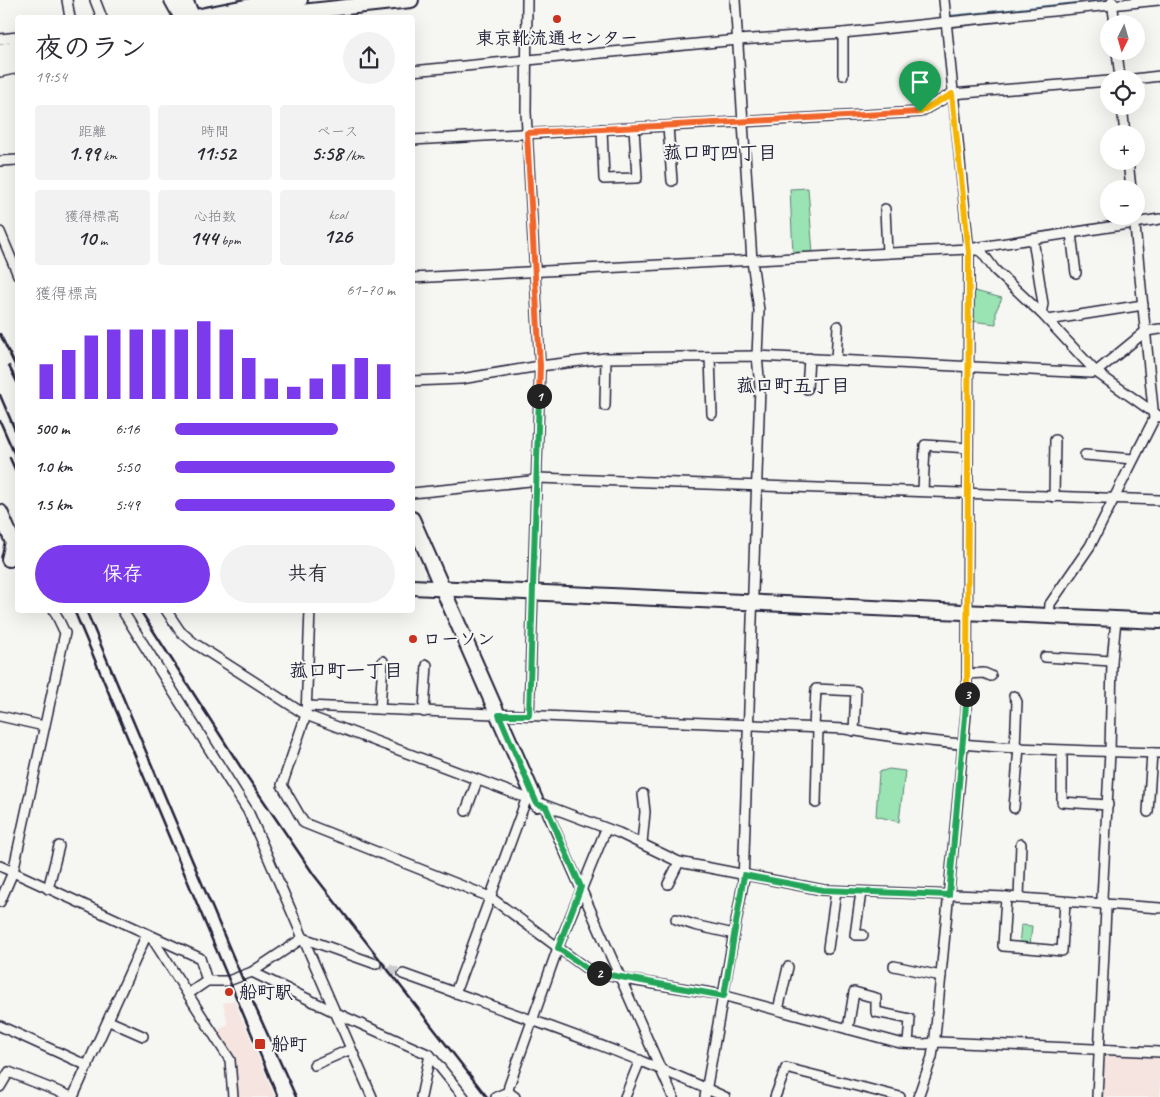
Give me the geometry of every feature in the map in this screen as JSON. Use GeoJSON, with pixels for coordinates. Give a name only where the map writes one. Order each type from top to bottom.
{"type":"FeatureCollection","features":[{"type":"Feature","properties":{"kind":"street"},"geometry":{"type":"LineString","coordinates":[[67,0],[70,15]]}},
{"type":"Feature","properties":{"kind":"street"},"geometry":{"type":"LineString","coordinates":[[95,0],[101,15]]}},
{"type":"Feature","properties":{"kind":"street"},"geometry":{"type":"LineString","coordinates":[[172,0],[187,15]]}},
{"type":"Feature","properties":{"kind":"street"},"geometry":{"type":"LineString","coordinates":[[185,0],[189,15]]}},
{"type":"Feature","properties":{"kind":"street"},"geometry":{"type":"LineString","coordinates":[[265,15],[297,10],[411,0]]}},
{"type":"Feature","properties":{"kind":"street"},"geometry":{"type":"LineString","coordinates":[[528,0],[526,62],[527,133],[540,366],[529,715]]}},
{"type":"Feature","properties":{"kind":"street"},"geometry":{"type":"LineString","coordinates":[[706,1093],[744,875],[755,486],[760,387],[757,356],[759,317],[752,261],[735,0]]}},
{"type":"Feature","properties":{"kind":"street"},"geometry":{"type":"LineString","coordinates":[[918,1097],[932,1058],[934,1043],[963,745],[967,674],[970,366],[968,248],[944,0]]}},
{"type":"Feature","properties":{"kind":"street"},"geometry":{"type":"LineString","coordinates":[[415,71],[526,62],[738,40],[842,33],[1113,3],[1159,0]]}},
{"type":"Feature","properties":{"kind":"street"},"geometry":{"type":"LineString","coordinates":[[199,15],[266,1],[297,10]]}},
{"type":"Feature","properties":{"kind":"street"},"geometry":{"type":"LineString","coordinates":[[842,33],[843,75]]}},
{"type":"Feature","properties":{"kind":"street"},"geometry":{"type":"LineString","coordinates":[[0,39],[15,36]]}},
{"type":"Feature","properties":{"kind":"street"},"geometry":{"type":"LineString","coordinates":[[0,51],[15,48]]}},
{"type":"Feature","properties":{"kind":"street"},"geometry":{"type":"LineString","coordinates":[[0,61],[15,58]]}},
{"type":"Feature","properties":{"kind":"street"},"geometry":{"type":"LineString","coordinates":[[0,72],[15,69]]}},
{"type":"Feature","properties":{"kind":"street"},"geometry":{"type":"LineString","coordinates":[[1145,78],[1160,76]]}},
{"type":"Feature","properties":{"kind":"street"},"geometry":{"type":"LineString","coordinates":[[415,140],[920,112],[952,94],[1100,82]]}},
{"type":"Feature","properties":{"kind":"street"},"geometry":{"type":"LineString","coordinates":[[668,126],[672,182]]}},
{"type":"Feature","properties":{"kind":"street"},"geometry":{"type":"LineString","coordinates":[[602,129],[604,179],[636,178],[634,128]]}},
{"type":"Feature","properties":{"kind":"street"},"geometry":{"type":"LineString","coordinates":[[0,161],[15,160]]}},
{"type":"Feature","properties":{"kind":"street"},"geometry":{"type":"LineString","coordinates":[[885,209],[887,253]]}},
{"type":"Feature","properties":{"kind":"street"},"geometry":{"type":"LineString","coordinates":[[1145,220],[1160,219]]}},
{"type":"Feature","properties":{"kind":"street"},"geometry":{"type":"LineString","coordinates":[[415,278],[968,248],[1071,233],[1110,225]]}},
{"type":"Feature","properties":{"kind":"street"},"geometry":{"type":"LineString","coordinates":[[1049,617],[1050,604],[1081,562],[1157,415],[1135,225]]}},
{"type":"Feature","properties":{"kind":"street"},"geometry":{"type":"LineString","coordinates":[[0,232],[15,268]]}},
{"type":"Feature","properties":{"kind":"street"},"geometry":{"type":"LineString","coordinates":[[1071,233],[1076,273]]}},
{"type":"Feature","properties":{"kind":"street"},"geometry":{"type":"LineString","coordinates":[[1033,238],[1043,304],[1041,313]]}},
{"type":"Feature","properties":{"kind":"street"},"geometry":{"type":"LineString","coordinates":[[968,248],[981,251],[995,270],[1048,320],[1096,372],[1157,415]]}},
{"type":"Feature","properties":{"kind":"street"},"geometry":{"type":"LineString","coordinates":[[1048,320],[1143,305]]}},
{"type":"Feature","properties":{"kind":"street"},"geometry":{"type":"LineString","coordinates":[[836,360],[838,326]]}},
{"type":"Feature","properties":{"kind":"street"},"geometry":{"type":"LineString","coordinates":[[415,381],[461,379],[540,366],[606,358],[757,356],[1091,373],[1096,372],[1146,331],[1160,329]]}},
{"type":"Feature","properties":{"kind":"street"},"geometry":{"type":"LineString","coordinates":[[710,357],[712,414]]}},
{"type":"Feature","properties":{"kind":"street"},"geometry":{"type":"LineString","coordinates":[[605,406],[606,358]]}},
{"type":"Feature","properties":{"kind":"street"},"geometry":{"type":"LineString","coordinates":[[807,389],[809,358]]}},
{"type":"Feature","properties":{"kind":"street"},"geometry":{"type":"LineString","coordinates":[[1054,497],[1055,440]]}},
{"type":"Feature","properties":{"kind":"street"},"geometry":{"type":"LineString","coordinates":[[923,491],[925,445],[968,448]]}},
{"type":"Feature","properties":{"kind":"street"},"geometry":{"type":"LineString","coordinates":[[1085,455],[1133,459]]}},
{"type":"Feature","properties":{"kind":"street"},"geometry":{"type":"LineString","coordinates":[[415,494],[530,481],[537,478],[1160,500]]}},
{"type":"Feature","properties":{"kind":"street"},"geometry":{"type":"LineString","coordinates":[[0,512],[13,542],[9,559]]}},
{"type":"Feature","properties":{"kind":"street"},"geometry":{"type":"LineString","coordinates":[[415,526],[536,803],[581,887],[673,1097]]}},
{"type":"Feature","properties":{"kind":"street"},"geometry":{"type":"LineString","coordinates":[[415,587],[1160,622]]}},
{"type":"Feature","properties":{"kind":"street"},"geometry":{"type":"LineString","coordinates":[[0,902],[13,872],[65,633],[55,613]]}},
{"type":"Feature","properties":{"kind":"street"},"geometry":{"type":"LineString","coordinates":[[124,613],[248,811],[372,1097]]}},
{"type":"Feature","properties":{"kind":"street"},"geometry":{"type":"LineString","coordinates":[[168,613],[180,631],[194,643],[306,711],[477,781],[642,843],[679,862],[836,891],[1006,897],[1160,908]]}},
{"type":"Feature","properties":{"kind":"street"},"geometry":{"type":"LineString","coordinates":[[310,613],[306,711],[282,785],[304,823],[490,897],[587,969],[621,978],[724,996],[908,1043],[1160,1052]]}},
{"type":"Feature","properties":{"kind":"street"},"geometry":{"type":"LineString","coordinates":[[1097,1097],[1105,904],[1102,898],[1108,806],[1112,661],[1116,620]]}},
{"type":"Feature","properties":{"kind":"street"},"geometry":{"type":"LineString","coordinates":[[1045,657],[1112,661]]}},
{"type":"Feature","properties":{"kind":"street"},"geometry":{"type":"LineString","coordinates":[[380,710],[383,661]]}},
{"type":"Feature","properties":{"kind":"street"},"geometry":{"type":"LineString","coordinates":[[424,712],[427,665]]}},
{"type":"Feature","properties":{"kind":"street"},"geometry":{"type":"LineString","coordinates":[[967,674],[984,673],[991,676]]}},
{"type":"Feature","properties":{"kind":"street"},"geometry":{"type":"LineString","coordinates":[[816,804],[816,689],[856,691],[854,731]]}},
{"type":"Feature","properties":{"kind":"street"},"geometry":{"type":"LineString","coordinates":[[1014,696],[1016,702],[1017,747],[1014,808]]}},
{"type":"Feature","properties":{"kind":"street"},"geometry":{"type":"LineString","coordinates":[[306,711],[380,710],[816,727],[892,738],[963,745],[1062,751],[1156,753],[1148,812]]}},
{"type":"Feature","properties":{"kind":"street"},"geometry":{"type":"LineString","coordinates":[[0,716],[44,726]]}},
{"type":"Feature","properties":{"kind":"street"},"geometry":{"type":"LineString","coordinates":[[1062,751],[1062,802],[1108,806]]}},
{"type":"Feature","properties":{"kind":"street"},"geometry":{"type":"LineString","coordinates":[[466,811],[477,781]]}},
{"type":"Feature","properties":{"kind":"street"},"geometry":{"type":"LineString","coordinates":[[642,843],[645,812],[643,794]]}},
{"type":"Feature","properties":{"kind":"street"},"geometry":{"type":"LineString","coordinates":[[455,993],[490,897],[536,803]]}},
{"type":"Feature","properties":{"kind":"street"},"geometry":{"type":"LineString","coordinates":[[496,1097],[511,1094],[532,1021],[558,948],[606,829]]}},
{"type":"Feature","properties":{"kind":"street"},"geometry":{"type":"LineString","coordinates":[[1019,898],[1021,844]]}},
{"type":"Feature","properties":{"kind":"street"},"geometry":{"type":"LineString","coordinates":[[48,889],[59,846]]}},
{"type":"Feature","properties":{"kind":"street"},"geometry":{"type":"LineString","coordinates":[[668,884],[679,862]]}},
{"type":"Feature","properties":{"kind":"street"},"geometry":{"type":"LineString","coordinates":[[0,866],[200,958],[207,981]]}},
{"type":"Feature","properties":{"kind":"street"},"geometry":{"type":"LineString","coordinates":[[828,948],[836,891]]}},
{"type":"Feature","properties":{"kind":"street"},"geometry":{"type":"LineString","coordinates":[[861,892],[855,934],[863,935]]}},
{"type":"Feature","properties":{"kind":"street"},"geometry":{"type":"LineString","coordinates":[[1006,897],[1003,946],[1022,948],[1062,951],[1066,902]]}},
{"type":"Feature","properties":{"kind":"street"},"geometry":{"type":"LineString","coordinates":[[676,919],[734,934]]}},
{"type":"Feature","properties":{"kind":"street"},"geometry":{"type":"LineString","coordinates":[[149,935],[230,1060],[234,1097]]}},
{"type":"Feature","properties":{"kind":"street"},"geometry":{"type":"LineString","coordinates":[[0,1087],[9,1072],[72,1097],[149,935]]}},
{"type":"Feature","properties":{"kind":"street"},"geometry":{"type":"LineString","coordinates":[[303,938],[376,964]]}},
{"type":"Feature","properties":{"kind":"street"},"geometry":{"type":"LineString","coordinates":[[188,994],[207,981],[228,981],[252,972],[303,938]]}},
{"type":"Feature","properties":{"kind":"street"},"geometry":{"type":"LineString","coordinates":[[894,966],[941,976]]}},
{"type":"Feature","properties":{"kind":"street"},"geometry":{"type":"LineString","coordinates":[[778,1010],[788,967]]}},
{"type":"Feature","properties":{"kind":"street"},"geometry":{"type":"LineString","coordinates":[[252,972],[336,1013],[430,1054],[464,1097]]}},
{"type":"Feature","properties":{"kind":"street"},"geometry":{"type":"LineString","coordinates":[[402,974],[585,1038],[660,1069],[706,1093],[726,1097]]}},
{"type":"Feature","properties":{"kind":"street"},"geometry":{"type":"LineString","coordinates":[[848,1029],[854,992],[876,998],[876,1012],[910,1019],[908,1043]]}},
{"type":"Feature","properties":{"kind":"street"},"geometry":{"type":"LineString","coordinates":[[109,1021],[144,1036]]}},
{"type":"Feature","properties":{"kind":"street"},"geometry":{"type":"LineString","coordinates":[[0,1026],[88,1066]]}},
{"type":"Feature","properties":{"kind":"street"},"geometry":{"type":"LineString","coordinates":[[314,1065],[351,1049]]}},
{"type":"Feature","properties":{"kind":"street"},"geometry":{"type":"LineString","coordinates":[[420,1097],[430,1054]]}},
{"type":"Feature","properties":{"kind":"street"},"geometry":{"type":"LineString","coordinates":[[625,1097],[640,1060]]}},
{"type":"Feature","properties":{"kind":"street"},"geometry":{"type":"LineString","coordinates":[[776,1097],[786,1068],[900,1097]]}},
{"type":"Feature","properties":{"kind":"shaded area"},"geometry":{"type":"Polygon","coordinates":[[[234,1000],[275,1097],[237,1097],[234,1060],[218,1031],[228,1024],[223,1003],[234,1000]]]}},
{"type":"Feature","properties":{"kind":"shaded area"},"geometry":{"type":"Polygon","coordinates":[[[1105,1053],[1160,1057],[1160,1097],[1101,1097],[1102,1056],[1105,1053]]]}},
{"type":"Feature","properties":{"kind":"green space"},"geometry":{"type":"Polygon","coordinates":[[[808,188],[813,254],[793,255],[790,189],[808,188]]]}},
{"type":"Feature","properties":{"kind":"green space"},"geometry":{"type":"Polygon","coordinates":[[[971,290],[1002,298],[996,311],[996,324],[971,321],[971,290]]]}},
{"type":"Feature","properties":{"kind":"green space"},"geometry":{"type":"Polygon","coordinates":[[[889,769],[905,771],[899,822],[876,816],[879,772],[889,769]]]}},
{"type":"Feature","properties":{"kind":"green space"},"geometry":{"type":"Polygon","coordinates":[[[1021,925],[1032,926],[1030,946],[1019,945],[1021,925]]]}},
{"type":"Feature","properties":{"kind":"waterway"},"geometry":{"type":"LineString","coordinates":[[952,16],[1109,0]]}},
{"type":"Feature","properties":{"kind":"tunnel"},"geometry":{"type":"LineString","coordinates":[[376,964],[403,974]]}},
{"type":"Feature","properties":{"kind":"railway"},"geometry":{"type":"LineString","coordinates":[[0,334],[15,365]]}},
{"type":"Feature","properties":{"kind":"railway"},"geometry":{"type":"LineString","coordinates":[[9,366],[15,378]]}},
{"type":"Feature","properties":{"kind":"railway"},"geometry":{"type":"LineString","coordinates":[[0,395],[15,430]]}},
{"type":"Feature","properties":{"kind":"railway"},"geometry":{"type":"LineString","coordinates":[[0,421],[15,455]]}},
{"type":"Feature","properties":{"kind":"railway"},"geometry":{"type":"LineString","coordinates":[[10,458],[15,469]]}},
{"type":"Feature","properties":{"kind":"railway"},"geometry":{"type":"LineString","coordinates":[[75,613],[278,1097]]}},
{"type":"Feature","properties":{"kind":"railway"},"geometry":{"type":"LineString","coordinates":[[87,613],[243,980],[296,1097]]}},
{"type":"Feature","properties":{"kind":"railway"},"geometry":{"type":"LineString","coordinates":[[142,613],[240,766],[314,875],[487,1097]]}},
{"type":"Feature","properties":{"kind":"place","name":"東京靴流通センター"},"geometry":{"type":"Point","coordinates":[557,19]}},
{"type":"Feature","properties":{"kind":"place","name":"ローソン"},"geometry":{"type":"Point","coordinates":[413,639]}},
{"type":"Feature","properties":{"kind":"place","name":"船町駅"},"geometry":{"type":"Point","coordinates":[229,992]}},
{"type":"Feature","properties":{"kind":"place","name":"船町"},"geometry":{"type":"Point","coordinates":[260,1044]}},
{"type":"Feature","properties":{"kind":"district","name":"菰口町四丁目"},"geometry":{"type":"Point","coordinates":[720,152]}},
{"type":"Feature","properties":{"kind":"district","name":"菰口町五丁目"},"geometry":{"type":"Point","coordinates":[793,385]}},
{"type":"Feature","properties":{"kind":"district","name":"菰口町一丁目"},"geometry":{"type":"Point","coordinates":[346,670]}},
{"type":"Feature","properties":{"kind":"route"},"geometry":{"type":"LineString","coordinates":[[952,94],[969,253],[970,366],[967,704],[949,895],[823,890],[744,875],[724,996],[630,980],[592,971],[558,948],[581,887],[546,807],[537,804],[499,715],[529,715],[540,366],[527,133],[920,112],[952,94]]}}]}
